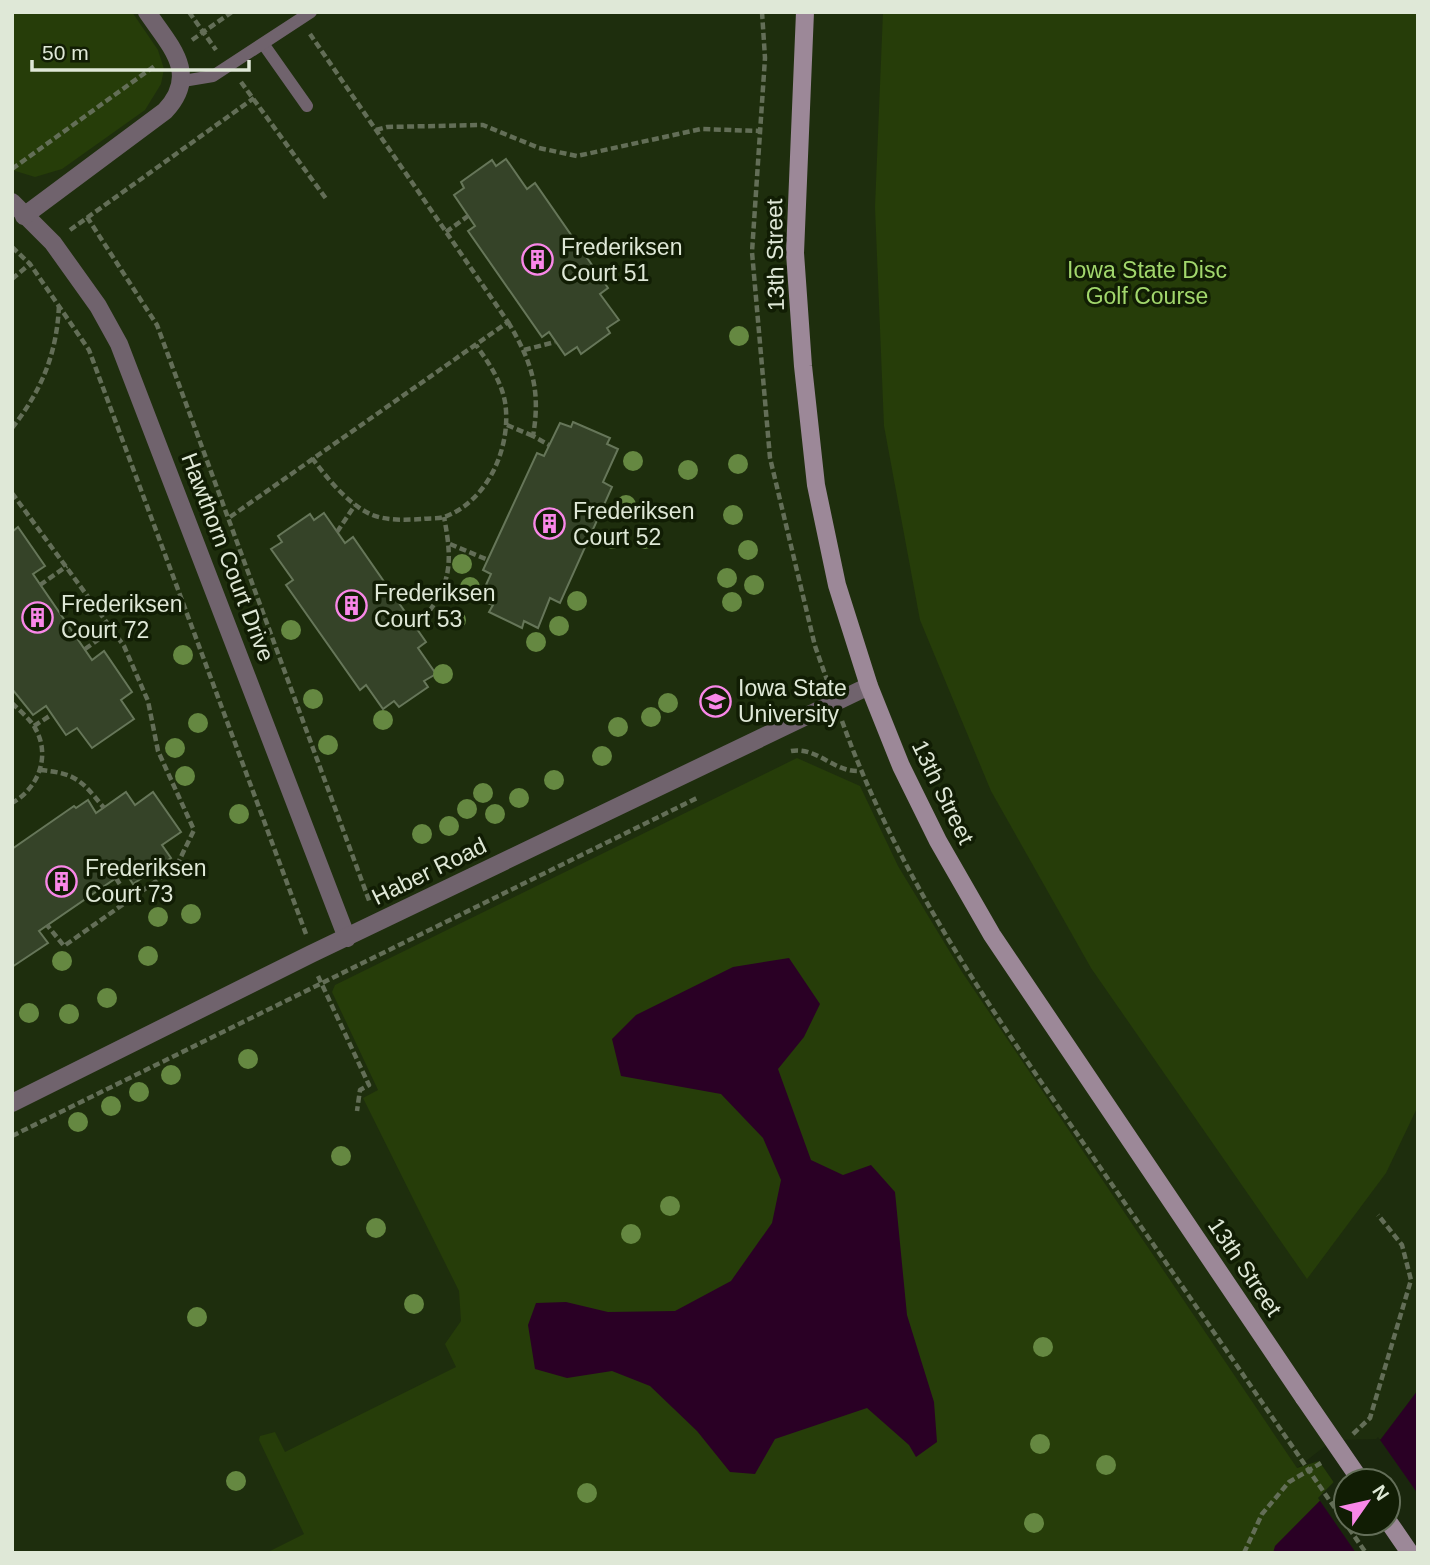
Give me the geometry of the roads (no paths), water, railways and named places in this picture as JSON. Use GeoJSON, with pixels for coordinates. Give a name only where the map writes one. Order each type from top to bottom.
{"type":"FeatureCollection","features":[{"type":"Feature","properties":{"kind":"main road","name":"13th Street"},"geometry":{"type":"LineString","coordinates":[[805,12],[795,253],[803,366],[816,485],[837,585],[869,686],[901,766],[938,841],[992,935],[1351,1467]]}},
{"type":"Feature","properties":{"kind":"main road"},"geometry":{"type":"LineString","coordinates":[[1399,1537],[1410,1553]]}},
{"type":"Feature","properties":{"kind":"street"},"geometry":{"type":"LineString","coordinates":[[147,12],[174,52],[183,81]]}},
{"type":"Feature","properties":{"kind":"street","name":"Hawthorn Court Drive"},"geometry":{"type":"LineString","coordinates":[[183,81],[178,97],[165,111],[18,209],[53,243],[98,306],[119,344],[347,938]]}},
{"type":"Feature","properties":{"kind":"street","name":"Haber Road"},"geometry":{"type":"LineString","coordinates":[[12,1103],[377,923],[869,686]]}},
{"type":"Feature","properties":{"kind":"lane"},"geometry":{"type":"LineString","coordinates":[[183,81],[213,76],[264,46],[311,12]]}},
{"type":"Feature","properties":{"kind":"lane"},"geometry":{"type":"LineString","coordinates":[[264,46],[307,106]]}},
{"type":"Feature","properties":{"kind":"place","name":"Frederiksen Court 51"},"geometry":{"type":"Point","coordinates":[538,260]}},
{"type":"Feature","properties":{"kind":"place","name":"Frederiksen Court 52"},"geometry":{"type":"Point","coordinates":[550,524]}},
{"type":"Feature","properties":{"kind":"place","name":"Frederiksen Court 53"},"geometry":{"type":"Point","coordinates":[351,606]}},
{"type":"Feature","properties":{"kind":"place","name":"Frederiksen Court 72"},"geometry":{"type":"Point","coordinates":[38,617]}},
{"type":"Feature","properties":{"kind":"place","name":"Iowa State University"},"geometry":{"type":"Point","coordinates":[715,701]}},
{"type":"Feature","properties":{"kind":"place","name":"Frederiksen Court 73"},"geometry":{"type":"Point","coordinates":[62,881]}},
{"type":"Feature","properties":{"kind":"park label","name":"Iowa State Disc Golf Course"},"geometry":{"type":"Point","coordinates":[1147,283]}}]}
